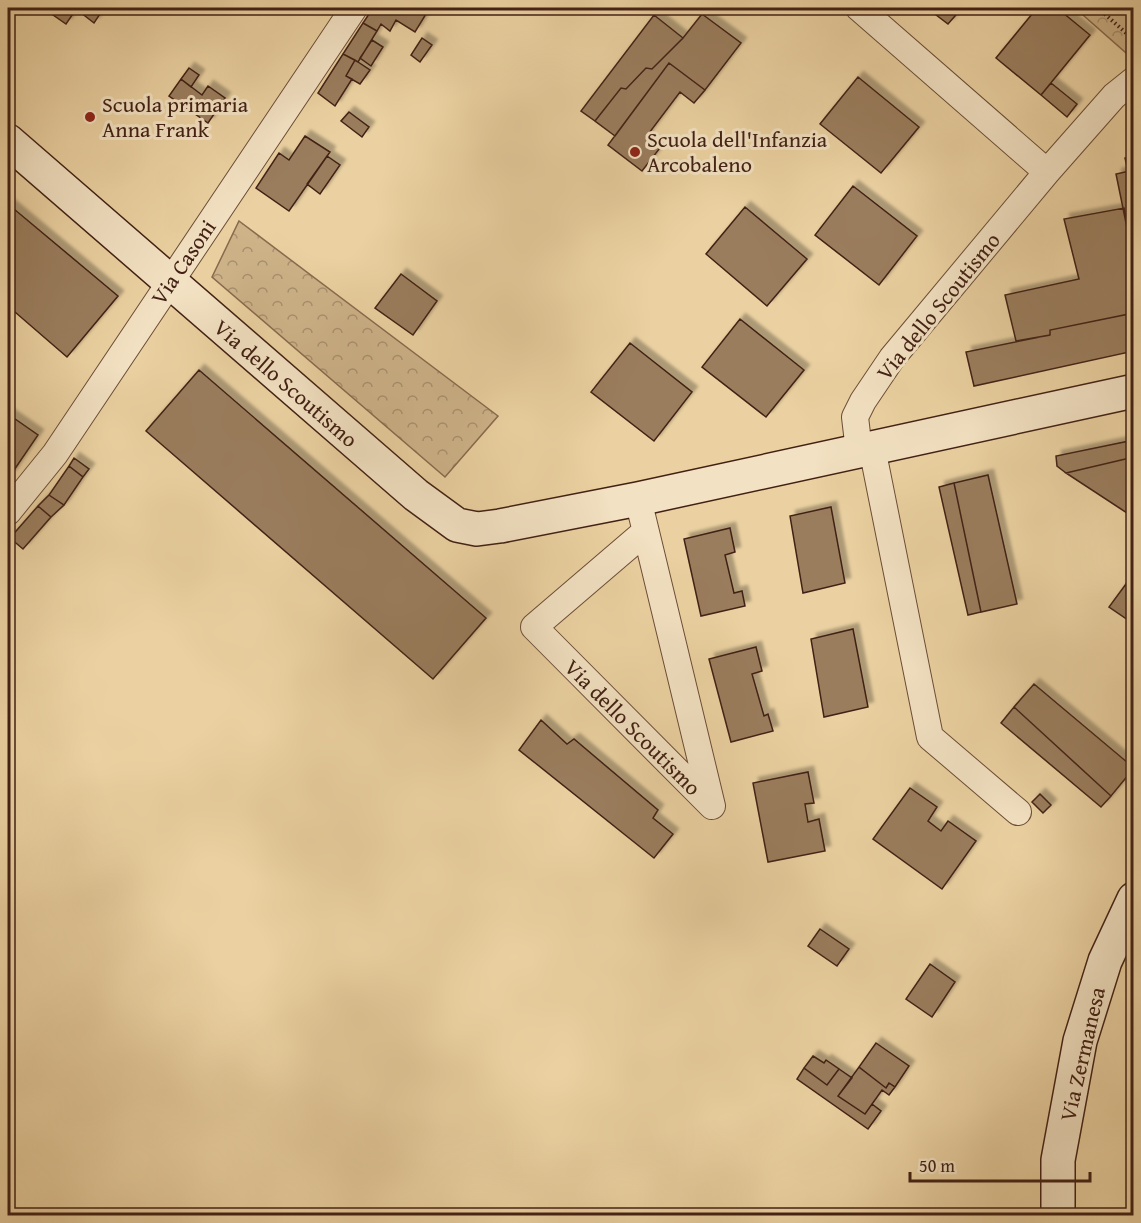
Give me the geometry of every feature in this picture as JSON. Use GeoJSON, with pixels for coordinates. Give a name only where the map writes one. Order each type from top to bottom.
{"type":"FeatureCollection","features":[{"type":"Feature","properties":{"kind":"street","name":"Via Casoni"},"geometry":{"type":"LineString","coordinates":[[8,512],[55,454],[354,8]]}},
{"type":"Feature","properties":{"kind":"street"},"geometry":{"type":"LineString","coordinates":[[859,8],[1047,172]]}},
{"type":"Feature","properties":{"kind":"street","name":"Via dello Scoutismo"},"geometry":{"type":"LineString","coordinates":[[1018,812],[930,737],[866,449],[855,417],[868,392],[892,358],[1047,172],[1114,96],[1134,80]]}},
{"type":"Feature","properties":{"kind":"street","name":"Via dello Scoutismo"},"geometry":{"type":"LineString","coordinates":[[8,141],[416,495],[457,525],[477,529],[500,526],[638,499],[1134,391]]}},
{"type":"Feature","properties":{"kind":"street","name":"Via dello Scoutismo"},"geometry":{"type":"LineString","coordinates":[[638,499],[712,806],[534,627],[645,532]]}},
{"type":"Feature","properties":{"kind":"street","name":"Via Zermanesa"},"geometry":{"type":"LineString","coordinates":[[1058,1215],[1058,1160],[1080,1041],[1105,961],[1134,899]]}},
{"type":"Feature","properties":{"kind":"path"},"geometry":{"type":"LineString","coordinates":[[1098,8],[1134,40]]}},
{"type":"Feature","properties":{"kind":"green space"},"geometry":{"type":"Polygon","coordinates":[[[1075,8],[1133,8],[1133,59],[1075,8]]]}},
{"type":"Feature","properties":{"kind":"green space"},"geometry":{"type":"Polygon","coordinates":[[[239,221],[498,416],[445,477],[212,277],[239,221]]]}},
{"type":"Feature","properties":{"kind":"building"},"geometry":{"type":"Polygon","coordinates":[[[43,8],[77,8],[66,24],[43,8]]]}},
{"type":"Feature","properties":{"kind":"building"},"geometry":{"type":"Polygon","coordinates":[[[77,8],[104,8],[94,23],[77,8]]]}},
{"type":"Feature","properties":{"kind":"building"},"geometry":{"type":"Polygon","coordinates":[[[373,8],[416,8],[426,14],[415,32],[396,20],[390,31],[381,24],[377,31],[363,23],[373,8]]]}},
{"type":"Feature","properties":{"kind":"building"},"geometry":{"type":"Polygon","coordinates":[[[927,8],[962,8],[948,24],[927,8]]]}},
{"type":"Feature","properties":{"kind":"building"},"geometry":{"type":"Polygon","coordinates":[[[1037,8],[1057,8],[1090,35],[1041,95],[996,58],[1037,8]]]}},
{"type":"Feature","properties":{"kind":"building"},"geometry":{"type":"Polygon","coordinates":[[[702,14],[741,43],[705,90],[669,63],[615,136],[595,121],[621,88],[626,89],[646,68],[652,69],[683,38],[702,14]]]}},
{"type":"Feature","properties":{"kind":"building"},"geometry":{"type":"Polygon","coordinates":[[[654,15],[683,38],[652,69],[646,68],[626,89],[621,88],[595,121],[581,111],[654,15]]]}},
{"type":"Feature","properties":{"kind":"building"},"geometry":{"type":"Polygon","coordinates":[[[363,23],[377,31],[358,62],[343,54],[363,23]]]}},
{"type":"Feature","properties":{"kind":"building"},"geometry":{"type":"Polygon","coordinates":[[[422,38],[432,45],[420,62],[411,55],[422,38]]]}},
{"type":"Feature","properties":{"kind":"building"},"geometry":{"type":"Polygon","coordinates":[[[372,40],[383,47],[371,66],[360,58],[372,40]]]}},
{"type":"Feature","properties":{"kind":"building"},"geometry":{"type":"Polygon","coordinates":[[[343,54],[355,60],[346,76],[352,79],[335,106],[318,93],[343,54]]]}},
{"type":"Feature","properties":{"kind":"building"},"geometry":{"type":"Polygon","coordinates":[[[355,60],[370,70],[360,84],[346,76],[355,60]]]}},
{"type":"Feature","properties":{"kind":"building"},"geometry":{"type":"Polygon","coordinates":[[[669,63],[705,90],[694,103],[680,92],[646,137],[660,148],[642,171],[608,145],[669,63]]]}},
{"type":"Feature","properties":{"kind":"building"},"geometry":{"type":"Polygon","coordinates":[[[189,68],[199,75],[191,87],[181,79],[189,68]]]}},
{"type":"Feature","properties":{"kind":"building"},"geometry":{"type":"Polygon","coordinates":[[[858,77],[919,127],[881,173],[820,124],[858,77]]]}},
{"type":"Feature","properties":{"kind":"building"},"geometry":{"type":"Polygon","coordinates":[[[181,79],[202,95],[208,86],[225,98],[208,123],[169,96],[181,79]]]}},
{"type":"Feature","properties":{"kind":"building"},"geometry":{"type":"Polygon","coordinates":[[[1051,83],[1077,104],[1067,117],[1041,95],[1051,83]]]}},
{"type":"Feature","properties":{"kind":"building"},"geometry":{"type":"Polygon","coordinates":[[[349,112],[369,127],[362,137],[341,121],[349,112]]]}},
{"type":"Feature","properties":{"kind":"building"},"geometry":{"type":"Polygon","coordinates":[[[305,136],[330,152],[289,211],[256,188],[279,153],[289,160],[305,136]]]}},
{"type":"Feature","properties":{"kind":"building"},"geometry":{"type":"Polygon","coordinates":[[[327,156],[340,165],[320,194],[307,184],[327,156]]]}},
{"type":"Feature","properties":{"kind":"building"},"geometry":{"type":"Polygon","coordinates":[[[1134,156],[1134,170],[1128,171],[1125,158],[1134,156]]]}},
{"type":"Feature","properties":{"kind":"building"},"geometry":{"type":"Polygon","coordinates":[[[1134,170],[1134,286],[1127,259],[1133,257],[1116,174],[1134,170]]]}},
{"type":"Feature","properties":{"kind":"building"},"geometry":{"type":"Polygon","coordinates":[[[853,186],[917,236],[879,285],[815,235],[853,186]]]}},
{"type":"Feature","properties":{"kind":"building"},"geometry":{"type":"Polygon","coordinates":[[[8,204],[118,296],[67,357],[8,306],[8,204]]]}},
{"type":"Feature","properties":{"kind":"building"},"geometry":{"type":"Polygon","coordinates":[[[745,207],[807,259],[767,306],[706,254],[745,207]]]}},
{"type":"Feature","properties":{"kind":"building"},"geometry":{"type":"Polygon","coordinates":[[[1124,208],[1133,257],[1127,259],[1134,286],[1134,313],[1050,330],[1050,335],[1016,341],[1005,295],[1079,279],[1064,219],[1124,208]]]}},
{"type":"Feature","properties":{"kind":"building"},"geometry":{"type":"Polygon","coordinates":[[[401,274],[437,301],[413,335],[375,308],[401,274]]]}},
{"type":"Feature","properties":{"kind":"building"},"geometry":{"type":"Polygon","coordinates":[[[1134,313],[1134,351],[974,386],[966,352],[1050,335],[1050,330],[1134,313]]]}},
{"type":"Feature","properties":{"kind":"building"},"geometry":{"type":"Polygon","coordinates":[[[740,319],[804,370],[766,417],[702,367],[740,319]]]}},
{"type":"Feature","properties":{"kind":"building"},"geometry":{"type":"Polygon","coordinates":[[[630,343],[692,392],[654,441],[591,392],[630,343]]]}},
{"type":"Feature","properties":{"kind":"building"},"geometry":{"type":"Polygon","coordinates":[[[199,370],[486,618],[433,679],[146,431],[199,370]]]}},
{"type":"Feature","properties":{"kind":"building"},"geometry":{"type":"Polygon","coordinates":[[[8,414],[38,435],[10,476],[8,474],[8,414]]]}},
{"type":"Feature","properties":{"kind":"building"},"geometry":{"type":"Polygon","coordinates":[[[1134,440],[1134,457],[1066,473],[1057,466],[1056,456],[1134,440]]]}},
{"type":"Feature","properties":{"kind":"building"},"geometry":{"type":"Polygon","coordinates":[[[1134,457],[1134,509],[1130,515],[1066,473],[1134,457]]]}},
{"type":"Feature","properties":{"kind":"building"},"geometry":{"type":"Polygon","coordinates":[[[74,458],[89,469],[83,477],[69,466],[74,458]]]}},
{"type":"Feature","properties":{"kind":"building"},"geometry":{"type":"Polygon","coordinates":[[[69,466],[83,477],[64,505],[49,495],[69,466]]]}},
{"type":"Feature","properties":{"kind":"building"},"geometry":{"type":"Polygon","coordinates":[[[988,475],[1017,604],[981,612],[954,483],[988,475]]]}},
{"type":"Feature","properties":{"kind":"building"},"geometry":{"type":"Polygon","coordinates":[[[954,483],[981,612],[968,615],[939,487],[954,483]]]}},
{"type":"Feature","properties":{"kind":"building"},"geometry":{"type":"Polygon","coordinates":[[[49,495],[64,505],[51,517],[38,506],[49,495]]]}},
{"type":"Feature","properties":{"kind":"building"},"geometry":{"type":"Polygon","coordinates":[[[38,506],[51,517],[23,549],[10,538],[38,506]]]}},
{"type":"Feature","properties":{"kind":"building"},"geometry":{"type":"Polygon","coordinates":[[[831,507],[845,583],[803,593],[790,516],[831,507]]]}},
{"type":"Feature","properties":{"kind":"building"},"geometry":{"type":"Polygon","coordinates":[[[730,528],[735,552],[725,555],[734,593],[742,591],[745,606],[701,616],[684,539],[730,528]]]}},
{"type":"Feature","properties":{"kind":"building"},"geometry":{"type":"Polygon","coordinates":[[[1134,573],[1134,624],[1109,607],[1134,573]]]}},
{"type":"Feature","properties":{"kind":"building"},"geometry":{"type":"Polygon","coordinates":[[[853,629],[868,707],[824,717],[811,639],[853,629]]]}},
{"type":"Feature","properties":{"kind":"building"},"geometry":{"type":"Polygon","coordinates":[[[756,647],[762,671],[752,674],[764,716],[768,714],[773,731],[731,742],[709,659],[756,647]]]}},
{"type":"Feature","properties":{"kind":"building"},"geometry":{"type":"Polygon","coordinates":[[[1034,684],[1134,768],[1111,796],[1014,707],[1034,684]]]}},
{"type":"Feature","properties":{"kind":"building"},"geometry":{"type":"Polygon","coordinates":[[[1014,707],[1111,796],[1101,807],[1001,723],[1014,707]]]}},
{"type":"Feature","properties":{"kind":"building"},"geometry":{"type":"Polygon","coordinates":[[[541,720],[567,744],[574,739],[658,810],[653,818],[673,834],[654,858],[519,750],[541,720]]]}},
{"type":"Feature","properties":{"kind":"building"},"geometry":{"type":"Polygon","coordinates":[[[808,772],[814,803],[805,804],[808,822],[819,819],[825,851],[768,862],[753,783],[808,772]]]}},
{"type":"Feature","properties":{"kind":"building"},"geometry":{"type":"Polygon","coordinates":[[[910,788],[937,807],[928,821],[941,831],[948,821],[976,841],[942,889],[873,839],[910,788]]]}},
{"type":"Feature","properties":{"kind":"building"},"geometry":{"type":"Polygon","coordinates":[[[1040,794],[1051,805],[1043,813],[1032,802],[1040,794]]]}},
{"type":"Feature","properties":{"kind":"building"},"geometry":{"type":"Polygon","coordinates":[[[820,929],[849,949],[837,966],[808,946],[820,929]]]}},
{"type":"Feature","properties":{"kind":"building"},"geometry":{"type":"Polygon","coordinates":[[[930,964],[955,982],[932,1017],[906,999],[930,964]]]}},
{"type":"Feature","properties":{"kind":"building"},"geometry":{"type":"Polygon","coordinates":[[[876,1043],[909,1066],[895,1087],[889,1083],[886,1088],[859,1067],[876,1043]]]}},
{"type":"Feature","properties":{"kind":"building"},"geometry":{"type":"Polygon","coordinates":[[[813,1056],[824,1063],[826,1060],[839,1069],[827,1085],[804,1068],[813,1056]]]}},
{"type":"Feature","properties":{"kind":"building"},"geometry":{"type":"Polygon","coordinates":[[[859,1067],[886,1088],[889,1083],[895,1087],[889,1095],[882,1090],[865,1114],[838,1096],[859,1067]]]}},
{"type":"Feature","properties":{"kind":"building"},"geometry":{"type":"Polygon","coordinates":[[[804,1068],[827,1085],[839,1069],[852,1078],[838,1096],[865,1114],[872,1104],[881,1111],[868,1129],[797,1079],[804,1068]]]}},
{"type":"Feature","properties":{"kind":"place","name":"Scuola primaria Anna Frank"},"geometry":{"type":"Point","coordinates":[90,117]}},
{"type":"Feature","properties":{"kind":"place","name":"Scuola dell'Infanzia Arcobaleno"},"geometry":{"type":"Point","coordinates":[635,152]}}]}
